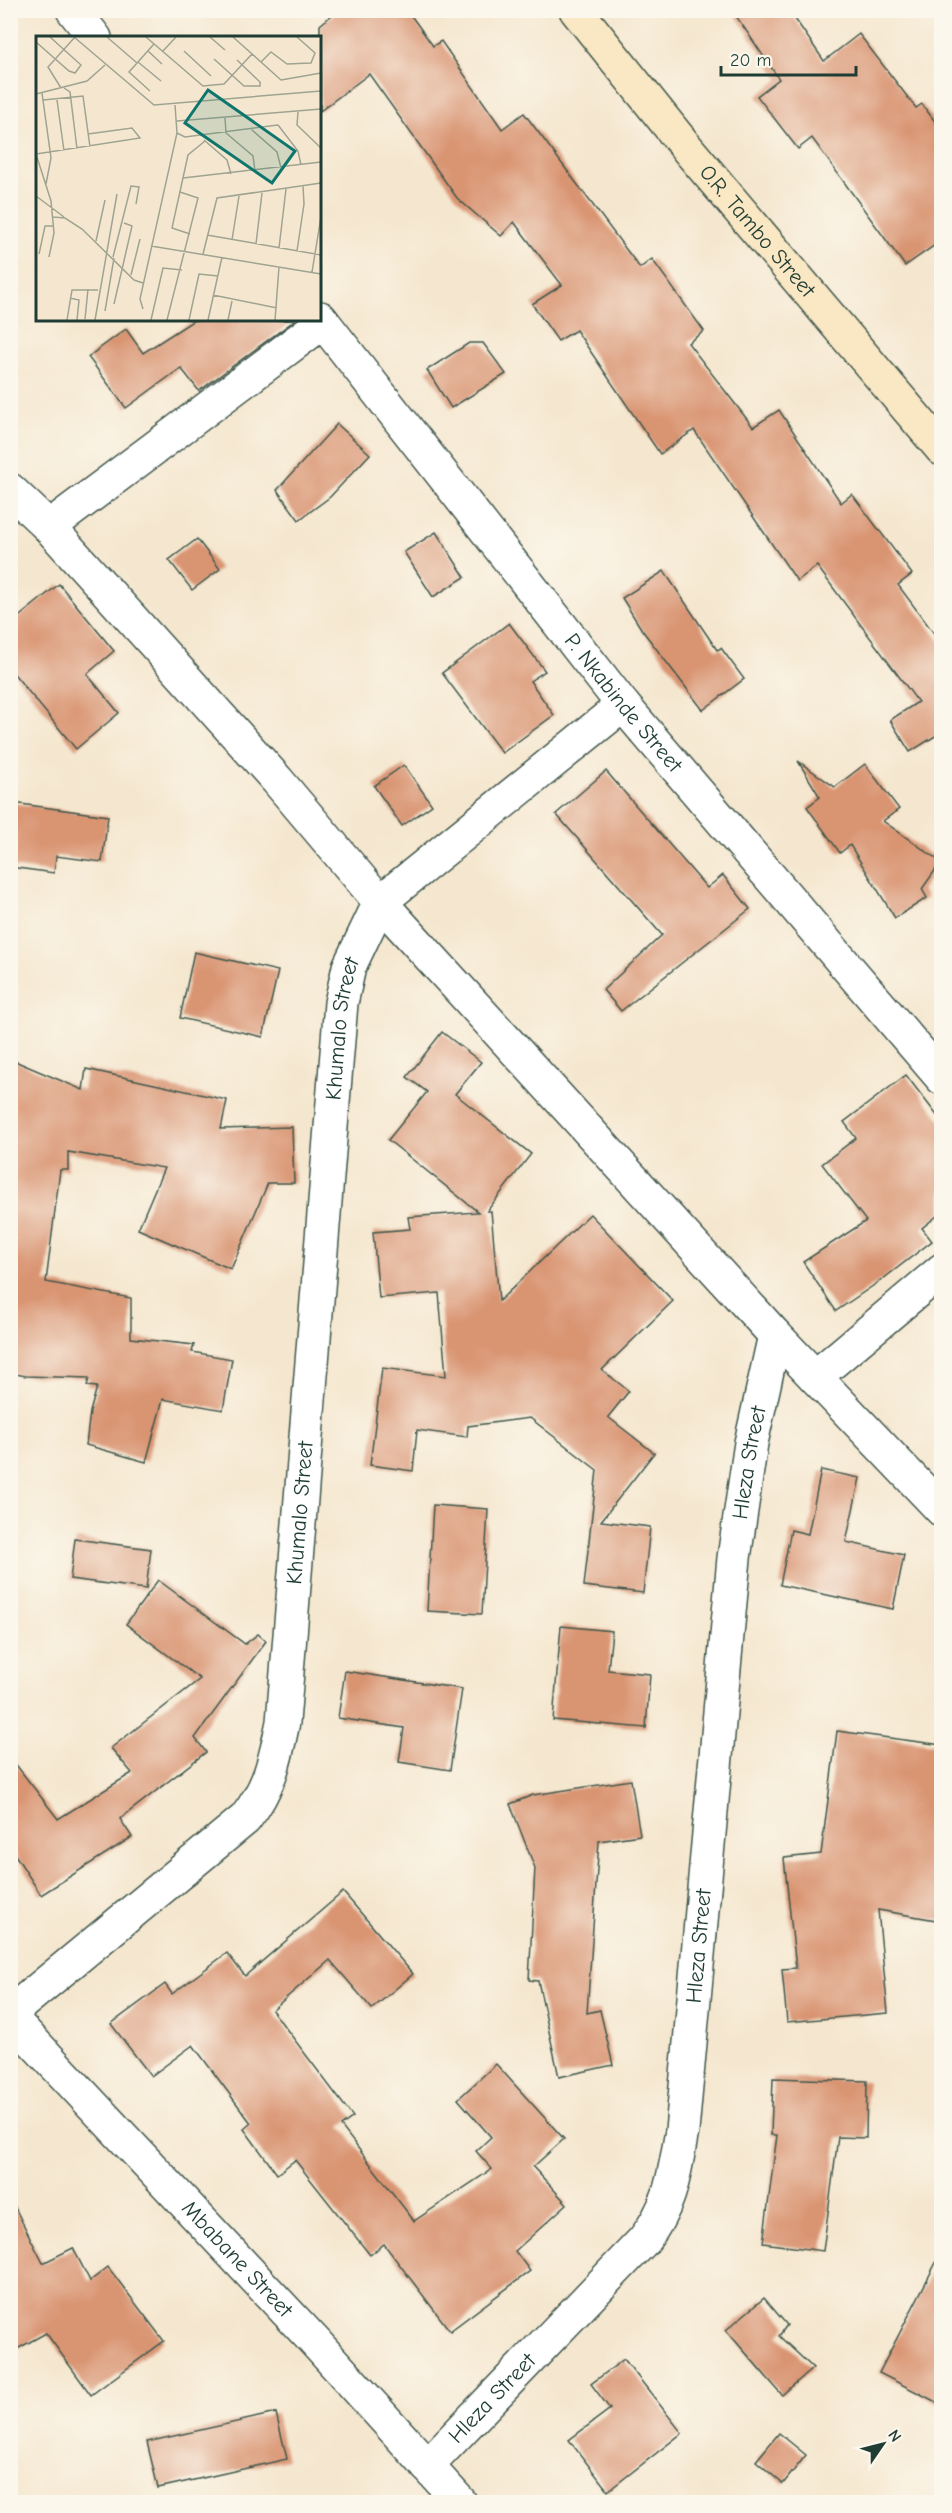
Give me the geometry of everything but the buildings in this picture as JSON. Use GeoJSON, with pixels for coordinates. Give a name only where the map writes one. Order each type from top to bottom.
{"type":"FeatureCollection","features":[{"type":"Feature","properties":{"kind":"street"},"geometry":{"type":"LineString","coordinates":[[73,10],[92,36]]}},
{"type":"Feature","properties":{"kind":"street","name":"O.R. Tambo Street"},"geometry":{"type":"LineString","coordinates":[[576,10],[686,147],[942,449]]}},
{"type":"Feature","properties":{"kind":"street","name":"P. Nkabinde Street"},"geometry":{"type":"LineString","coordinates":[[321,320],[623,705],[942,1078]]}},
{"type":"Feature","properties":{"kind":"street"},"geometry":{"type":"LineString","coordinates":[[49,527],[320,321]]}},
{"type":"Feature","properties":{"kind":"street"},"geometry":{"type":"LineString","coordinates":[[10,490],[49,527],[277,780],[380,903],[775,1335],[942,1510]]}},
{"type":"Feature","properties":{"kind":"street"},"geometry":{"type":"LineString","coordinates":[[380,903],[623,705]]}},
{"type":"Feature","properties":{"kind":"street","name":"Khumalo Street"},"geometry":{"type":"LineString","coordinates":[[10,2015],[245,1819],[259,1801],[273,1771],[283,1722],[341,1003],[348,968],[380,903]]}},
{"type":"Feature","properties":{"kind":"street"},"geometry":{"type":"LineString","coordinates":[[815,1377],[942,1270]]}},
{"type":"Feature","properties":{"kind":"street","name":"Hleza Street"},"geometry":{"type":"LineString","coordinates":[[427,2466],[644,2240],[660,2220],[671,2188],[681,2131],[735,1558],[751,1443],[775,1335]]}},
{"type":"Feature","properties":{"kind":"street","name":"Mbabane Street"},"geometry":{"type":"LineString","coordinates":[[10,2015],[460,2502]]}}]}
